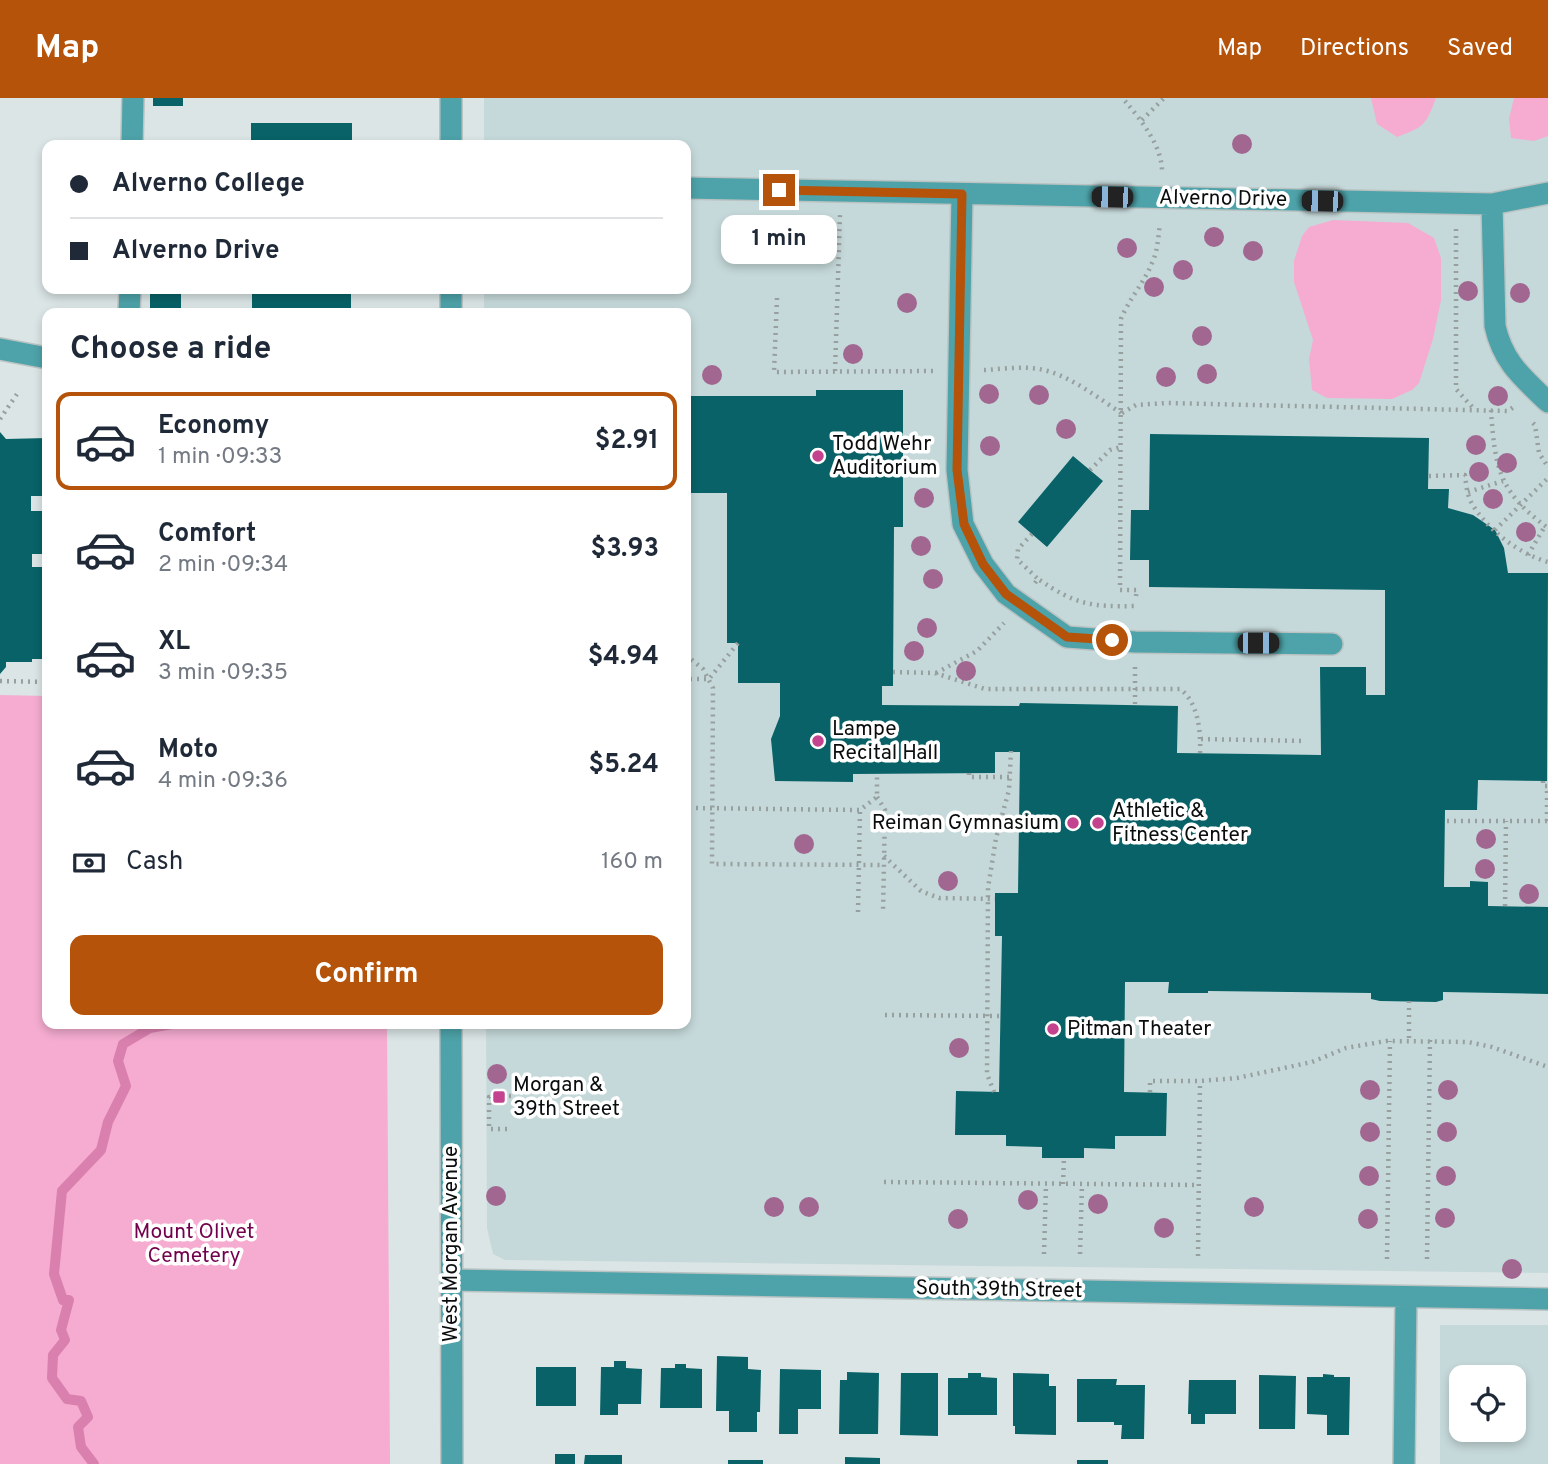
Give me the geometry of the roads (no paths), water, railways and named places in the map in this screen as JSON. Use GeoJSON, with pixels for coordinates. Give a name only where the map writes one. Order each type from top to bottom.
{"type":"FeatureCollection","features":[{"type":"Feature","properties":{"kind":"street"},"geometry":{"type":"LineString","coordinates":[[132,140],[133,98]]}},
{"type":"Feature","properties":{"kind":"street"},"geometry":{"type":"LineString","coordinates":[[451,98],[451,140]]}},
{"type":"Feature","properties":{"kind":"street","name":"Alverno Drive"},"geometry":{"type":"LineString","coordinates":[[691,188],[1492,204],[1548,192]]}},
{"type":"Feature","properties":{"kind":"street"},"geometry":{"type":"LineString","coordinates":[[962,194],[957,470],[964,524],[983,564],[1006,594],[1067,637],[1135,642],[1332,644]]}},
{"type":"Feature","properties":{"kind":"street"},"geometry":{"type":"LineString","coordinates":[[1492,204],[1495,326],[1499,344],[1514,369],[1548,402]]}},
{"type":"Feature","properties":{"kind":"street"},"geometry":{"type":"LineString","coordinates":[[0,349],[42,357]]}},
{"type":"Feature","properties":{"kind":"street","name":"West Morgan Avenue"},"geometry":{"type":"LineString","coordinates":[[451,1029],[452,1464]]}},
{"type":"Feature","properties":{"kind":"street","name":"South 39th Street"},"geometry":{"type":"LineString","coordinates":[[451,1280],[1548,1299]]}},
{"type":"Feature","properties":{"kind":"street"},"geometry":{"type":"LineString","coordinates":[[1404,1464],[1406,1297]]}},
{"type":"Feature","properties":{"kind":"waterway"},"geometry":{"type":"LineString","coordinates":[[94,1464],[81,1447],[78,1427],[88,1417],[81,1401],[67,1399],[52,1378],[53,1355],[65,1340],[61,1330],[69,1300],[63,1300],[54,1274],[62,1191],[101,1150],[108,1122],[126,1086],[118,1061],[123,1044],[148,1029]]}},
{"type":"Feature","properties":{"kind":"place","name":"Todd Wehr Auditorium"},"geometry":{"type":"Point","coordinates":[818,456]}},
{"type":"Feature","properties":{"kind":"place","name":"Lampe Recital Hall"},"geometry":{"type":"Point","coordinates":[818,741]}},
{"type":"Feature","properties":{"kind":"place","name":"Reiman Gymnasium"},"geometry":{"type":"Point","coordinates":[1073,823]}},
{"type":"Feature","properties":{"kind":"place","name":"Athletic & Fitness Center"},"geometry":{"type":"Point","coordinates":[1098,823]}},
{"type":"Feature","properties":{"kind":"place","name":"Pitman Theater"},"geometry":{"type":"Point","coordinates":[1053,1029]}},
{"type":"Feature","properties":{"kind":"place","name":"Morgan & 39th Street"},"geometry":{"type":"Point","coordinates":[499,1097]}},
{"type":"Feature","properties":{"kind":"park label","name":"Mount Olivet Cemetery"},"geometry":{"type":"Point","coordinates":[194,1244]}}]}
